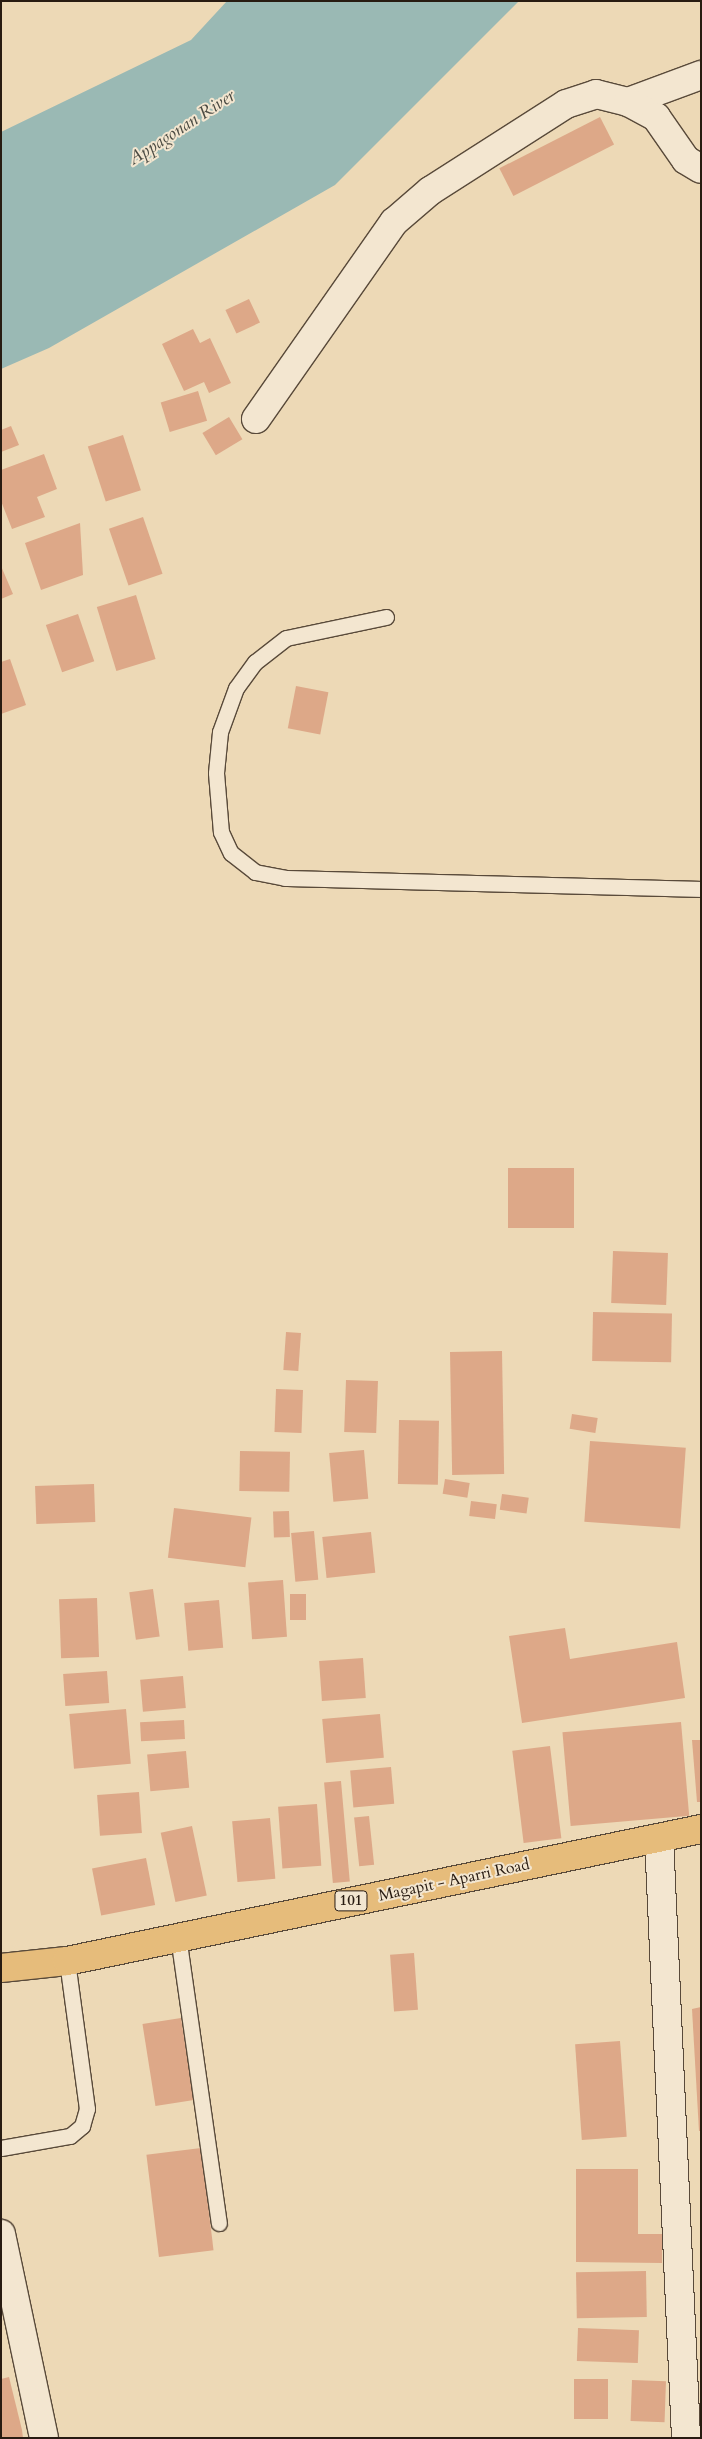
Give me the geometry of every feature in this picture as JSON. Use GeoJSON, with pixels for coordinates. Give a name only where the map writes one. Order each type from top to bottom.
{"type":"FeatureCollection","features":[{"type":"Feature","properties":{"kind":"main road","name":"Magapit - Aparri Road"},"geometry":{"type":"LineString","coordinates":[[1,1968],[66,1961],[178,1936],[701,1829]]}},
{"type":"Feature","properties":{"kind":"street"},"geometry":{"type":"LineString","coordinates":[[628,102],[701,75]]}},
{"type":"Feature","properties":{"kind":"street"},"geometry":{"type":"LineString","coordinates":[[256,419],[394,222],[430,191],[566,104],[596,94],[628,102],[656,117],[686,160],[701,169]]}},
{"type":"Feature","properties":{"kind":"street"},"geometry":{"type":"LineString","coordinates":[[659,1838],[686,2438]]}},
{"type":"Feature","properties":{"kind":"street"},"geometry":{"type":"LineString","coordinates":[[1,2234],[44,2438]]}},
{"type":"Feature","properties":{"kind":"lane"},"geometry":{"type":"LineString","coordinates":[[386,617],[286,638],[254,662],[236,688],[220,732],[216,773],[221,832],[231,853],[255,872],[284,878],[701,889]]}},
{"type":"Feature","properties":{"kind":"lane"},"geometry":{"type":"LineString","coordinates":[[178,1936],[219,2222]]}},
{"type":"Feature","properties":{"kind":"lane"},"geometry":{"type":"LineString","coordinates":[[1,2148],[70,2136],[82,2126],[86,2109],[66,1961]]}},
{"type":"Feature","properties":{"kind":"water","name":"Appagonan River"},"geometry":{"type":"Polygon","coordinates":[[[227,1],[519,1],[335,185],[49,348],[1,369],[1,132],[191,40],[227,1]]]}},
{"type":"Feature","properties":{"kind":"building"},"geometry":{"type":"Polygon","coordinates":[[[600,117],[614,145],[513,196],[499,168],[600,117]]]}},
{"type":"Feature","properties":{"kind":"building"},"geometry":{"type":"Polygon","coordinates":[[[249,299],[260,323],[236,334],[225,310],[249,299]]]}},
{"type":"Feature","properties":{"kind":"building"},"geometry":{"type":"Polygon","coordinates":[[[193,329],[200,343],[210,338],[231,383],[209,393],[204,382],[184,391],[162,344],[193,329]]]}},
{"type":"Feature","properties":{"kind":"building"},"geometry":{"type":"Polygon","coordinates":[[[198,391],[207,421],[170,432],[161,402],[198,391]]]}},
{"type":"Feature","properties":{"kind":"building"},"geometry":{"type":"Polygon","coordinates":[[[229,417],[242,439],[216,455],[202,433],[229,417]]]}},
{"type":"Feature","properties":{"kind":"building"},"geometry":{"type":"Polygon","coordinates":[[[11,426],[19,445],[1,452],[1,430],[11,426]]]}},
{"type":"Feature","properties":{"kind":"building"},"geometry":{"type":"Polygon","coordinates":[[[123,435],[141,490],[106,502],[88,446],[123,435]]]}},
{"type":"Feature","properties":{"kind":"building"},"geometry":{"type":"Polygon","coordinates":[[[44,454],[57,489],[37,497],[45,517],[12,529],[1,501],[1,470],[44,454]]]}},
{"type":"Feature","properties":{"kind":"building"},"geometry":{"type":"Polygon","coordinates":[[[143,517],[163,574],[128,585],[109,529],[143,517]]]}},
{"type":"Feature","properties":{"kind":"building"},"geometry":{"type":"Polygon","coordinates":[[[80,523],[83,575],[41,590],[25,543],[80,523]]]}},
{"type":"Feature","properties":{"kind":"building"},"geometry":{"type":"Polygon","coordinates":[[[1,566],[13,594],[1,599],[1,566]]]}},
{"type":"Feature","properties":{"kind":"building"},"geometry":{"type":"Polygon","coordinates":[[[136,595],[156,659],[116,671],[97,607],[136,595]]]}},
{"type":"Feature","properties":{"kind":"building"},"geometry":{"type":"Polygon","coordinates":[[[78,614],[94,661],[62,672],[46,625],[78,614]]]}},
{"type":"Feature","properties":{"kind":"building"},"geometry":{"type":"Polygon","coordinates":[[[10,659],[26,705],[1,714],[1,662],[10,659]]]}},
{"type":"Feature","properties":{"kind":"building"},"geometry":{"type":"Polygon","coordinates":[[[296,686],[328,692],[320,735],[288,728],[296,686]]]}},
{"type":"Feature","properties":{"kind":"building"},"geometry":{"type":"Polygon","coordinates":[[[508,1168],[574,1168],[574,1228],[508,1228],[508,1168]]]}},
{"type":"Feature","properties":{"kind":"building"},"geometry":{"type":"Polygon","coordinates":[[[613,1251],[668,1253],[666,1305],[611,1303],[613,1251]]]}},
{"type":"Feature","properties":{"kind":"building"},"geometry":{"type":"Polygon","coordinates":[[[593,1312],[672,1313],[671,1362],[592,1361],[593,1312]]]}},
{"type":"Feature","properties":{"kind":"building"},"geometry":{"type":"Polygon","coordinates":[[[286,1332],[301,1333],[298,1371],[283,1370],[286,1332]]]}},
{"type":"Feature","properties":{"kind":"building"},"geometry":{"type":"Polygon","coordinates":[[[502,1351],[504,1474],[452,1475],[450,1352],[502,1351]]]}},
{"type":"Feature","properties":{"kind":"building"},"geometry":{"type":"Polygon","coordinates":[[[346,1380],[378,1381],[376,1433],[344,1432],[346,1380]]]}},
{"type":"Feature","properties":{"kind":"building"},"geometry":{"type":"Polygon","coordinates":[[[276,1389],[303,1390],[301,1433],[274,1432],[276,1389]]]}},
{"type":"Feature","properties":{"kind":"building"},"geometry":{"type":"Polygon","coordinates":[[[572,1414],[598,1418],[595,1433],[570,1429],[572,1414]]]}},
{"type":"Feature","properties":{"kind":"building"},"geometry":{"type":"Polygon","coordinates":[[[399,1420],[439,1421],[438,1485],[398,1484],[399,1420]]]}},
{"type":"Feature","properties":{"kind":"building"},"geometry":{"type":"Polygon","coordinates":[[[590,1441],[686,1448],[680,1528],[584,1522],[590,1441]]]}},
{"type":"Feature","properties":{"kind":"building"},"geometry":{"type":"Polygon","coordinates":[[[364,1450],[368,1499],[333,1502],[329,1453],[364,1450]]]}},
{"type":"Feature","properties":{"kind":"building"},"geometry":{"type":"Polygon","coordinates":[[[240,1451],[290,1452],[289,1492],[239,1491],[240,1451]]]}},
{"type":"Feature","properties":{"kind":"building"},"geometry":{"type":"Polygon","coordinates":[[[445,1479],[470,1483],[467,1498],[443,1494],[445,1479]]]}},
{"type":"Feature","properties":{"kind":"building"},"geometry":{"type":"Polygon","coordinates":[[[94,1484],[95,1522],[36,1524],[35,1486],[94,1484]]]}},
{"type":"Feature","properties":{"kind":"building"},"geometry":{"type":"Polygon","coordinates":[[[502,1494],[529,1498],[527,1514],[500,1510],[502,1494]]]}},
{"type":"Feature","properties":{"kind":"building"},"geometry":{"type":"Polygon","coordinates":[[[471,1501],[497,1504],[495,1519],[469,1516],[471,1501]]]}},
{"type":"Feature","properties":{"kind":"building"},"geometry":{"type":"Polygon","coordinates":[[[174,1508],[251,1518],[245,1567],[168,1558],[174,1508]]]}},
{"type":"Feature","properties":{"kind":"building"},"geometry":{"type":"Polygon","coordinates":[[[289,1511],[290,1537],[274,1538],[273,1512],[289,1511]]]}},
{"type":"Feature","properties":{"kind":"building"},"geometry":{"type":"Polygon","coordinates":[[[314,1531],[318,1580],[295,1582],[291,1533],[314,1531]]]}},
{"type":"Feature","properties":{"kind":"building"},"geometry":{"type":"Polygon","coordinates":[[[371,1532],[375,1573],[327,1578],[322,1537],[371,1532]]]}},
{"type":"Feature","properties":{"kind":"building"},"geometry":{"type":"Polygon","coordinates":[[[283,1580],[287,1637],[252,1639],[248,1582],[283,1580]]]}},
{"type":"Feature","properties":{"kind":"building"},"geometry":{"type":"Polygon","coordinates":[[[153,1589],[160,1637],[136,1640],[129,1592],[153,1589]]]}},
{"type":"Feature","properties":{"kind":"building"},"geometry":{"type":"Polygon","coordinates":[[[290,1594],[306,1594],[306,1620],[290,1620],[290,1594]]]}},
{"type":"Feature","properties":{"kind":"building"},"geometry":{"type":"Polygon","coordinates":[[[97,1598],[99,1657],[61,1658],[59,1599],[97,1598]]]}},
{"type":"Feature","properties":{"kind":"building"},"geometry":{"type":"Polygon","coordinates":[[[219,1600],[223,1648],[188,1651],[184,1603],[219,1600]]]}},
{"type":"Feature","properties":{"kind":"building"},"geometry":{"type":"Polygon","coordinates":[[[565,1628],[570,1659],[677,1642],[685,1698],[522,1723],[509,1636],[565,1628]]]}},
{"type":"Feature","properties":{"kind":"building"},"geometry":{"type":"Polygon","coordinates":[[[363,1658],[366,1698],[322,1701],[319,1661],[363,1658]]]}},
{"type":"Feature","properties":{"kind":"building"},"geometry":{"type":"Polygon","coordinates":[[[107,1671],[109,1703],[65,1706],[63,1674],[107,1671]]]}},
{"type":"Feature","properties":{"kind":"building"},"geometry":{"type":"Polygon","coordinates":[[[183,1676],[186,1708],[143,1712],[140,1680],[183,1676]]]}},
{"type":"Feature","properties":{"kind":"building"},"geometry":{"type":"Polygon","coordinates":[[[126,1709],[131,1764],[74,1769],[69,1714],[126,1709]]]}},
{"type":"Feature","properties":{"kind":"building"},"geometry":{"type":"Polygon","coordinates":[[[380,1714],[384,1758],[326,1763],[322,1719],[380,1714]]]}},
{"type":"Feature","properties":{"kind":"building"},"geometry":{"type":"Polygon","coordinates":[[[184,1720],[185,1739],[141,1741],[140,1722],[184,1720]]]}},
{"type":"Feature","properties":{"kind":"building"},"geometry":{"type":"Polygon","coordinates":[[[681,1722],[689,1816],[571,1826],[562,1732],[681,1722]]]}},
{"type":"Feature","properties":{"kind":"building"},"geometry":{"type":"Polygon","coordinates":[[[692,1740],[701,1740],[701,1802],[697,1802],[692,1740]]]}},
{"type":"Feature","properties":{"kind":"building"},"geometry":{"type":"Polygon","coordinates":[[[550,1746],[561,1838],[524,1843],[512,1751],[550,1746]]]}},
{"type":"Feature","properties":{"kind":"building"},"geometry":{"type":"Polygon","coordinates":[[[186,1751],[189,1788],[150,1791],[147,1754],[186,1751]]]}},
{"type":"Feature","properties":{"kind":"building"},"geometry":{"type":"Polygon","coordinates":[[[391,1767],[394,1804],[353,1807],[350,1771],[391,1767]]]}},
{"type":"Feature","properties":{"kind":"building"},"geometry":{"type":"Polygon","coordinates":[[[341,1781],[350,1882],[333,1883],[324,1782],[341,1781]]]}},
{"type":"Feature","properties":{"kind":"building"},"geometry":{"type":"Polygon","coordinates":[[[139,1792],[142,1833],[100,1836],[97,1795],[139,1792]]]}},
{"type":"Feature","properties":{"kind":"building"},"geometry":{"type":"Polygon","coordinates":[[[317,1804],[321,1866],[282,1869],[278,1807],[317,1804]]]}},
{"type":"Feature","properties":{"kind":"building"},"geometry":{"type":"Polygon","coordinates":[[[369,1816],[374,1865],[359,1866],[354,1818],[369,1816]]]}},
{"type":"Feature","properties":{"kind":"building"},"geometry":{"type":"Polygon","coordinates":[[[270,1818],[275,1879],[237,1882],[232,1821],[270,1818]]]}},
{"type":"Feature","properties":{"kind":"building"},"geometry":{"type":"Polygon","coordinates":[[[192,1826],[207,1895],[175,1902],[161,1833],[192,1826]]]}},
{"type":"Feature","properties":{"kind":"building"},"geometry":{"type":"Polygon","coordinates":[[[146,1858],[155,1905],[101,1916],[92,1868],[146,1858]]]}},
{"type":"Feature","properties":{"kind":"building"},"geometry":{"type":"Polygon","coordinates":[[[414,1953],[418,2010],[394,2012],[390,1955],[414,1953]]]}},
{"type":"Feature","properties":{"kind":"building"},"geometry":{"type":"Polygon","coordinates":[[[701,2007],[701,2131],[699,2131],[692,2009],[701,2007]]]}},
{"type":"Feature","properties":{"kind":"building"},"geometry":{"type":"Polygon","coordinates":[[[181,2018],[194,2100],[155,2106],[142,2024],[181,2018]]]}},
{"type":"Feature","properties":{"kind":"building"},"geometry":{"type":"Polygon","coordinates":[[[620,2041],[627,2137],[582,2140],[575,2044],[620,2041]]]}},
{"type":"Feature","properties":{"kind":"building"},"geometry":{"type":"Polygon","coordinates":[[[201,2148],[214,2250],[159,2257],[146,2155],[201,2148]]]}},
{"type":"Feature","properties":{"kind":"building"},"geometry":{"type":"Polygon","coordinates":[[[576,2169],[638,2169],[638,2234],[662,2234],[662,2263],[576,2262],[576,2169]]]}},
{"type":"Feature","properties":{"kind":"building"},"geometry":{"type":"Polygon","coordinates":[[[646,2271],[647,2317],[577,2318],[576,2272],[646,2271]]]}},
{"type":"Feature","properties":{"kind":"building"},"geometry":{"type":"Polygon","coordinates":[[[578,2328],[639,2330],[638,2363],[577,2361],[578,2328]]]}},
{"type":"Feature","properties":{"kind":"building"},"geometry":{"type":"Polygon","coordinates":[[[9,2377],[23,2438],[1,2438],[1,2379],[9,2377]]]}},
{"type":"Feature","properties":{"kind":"building"},"geometry":{"type":"Polygon","coordinates":[[[574,2379],[608,2379],[608,2419],[574,2419],[574,2379]]]}},
{"type":"Feature","properties":{"kind":"building"},"geometry":{"type":"Polygon","coordinates":[[[632,2380],[666,2381],[665,2422],[631,2421],[632,2380]]]}}]}
